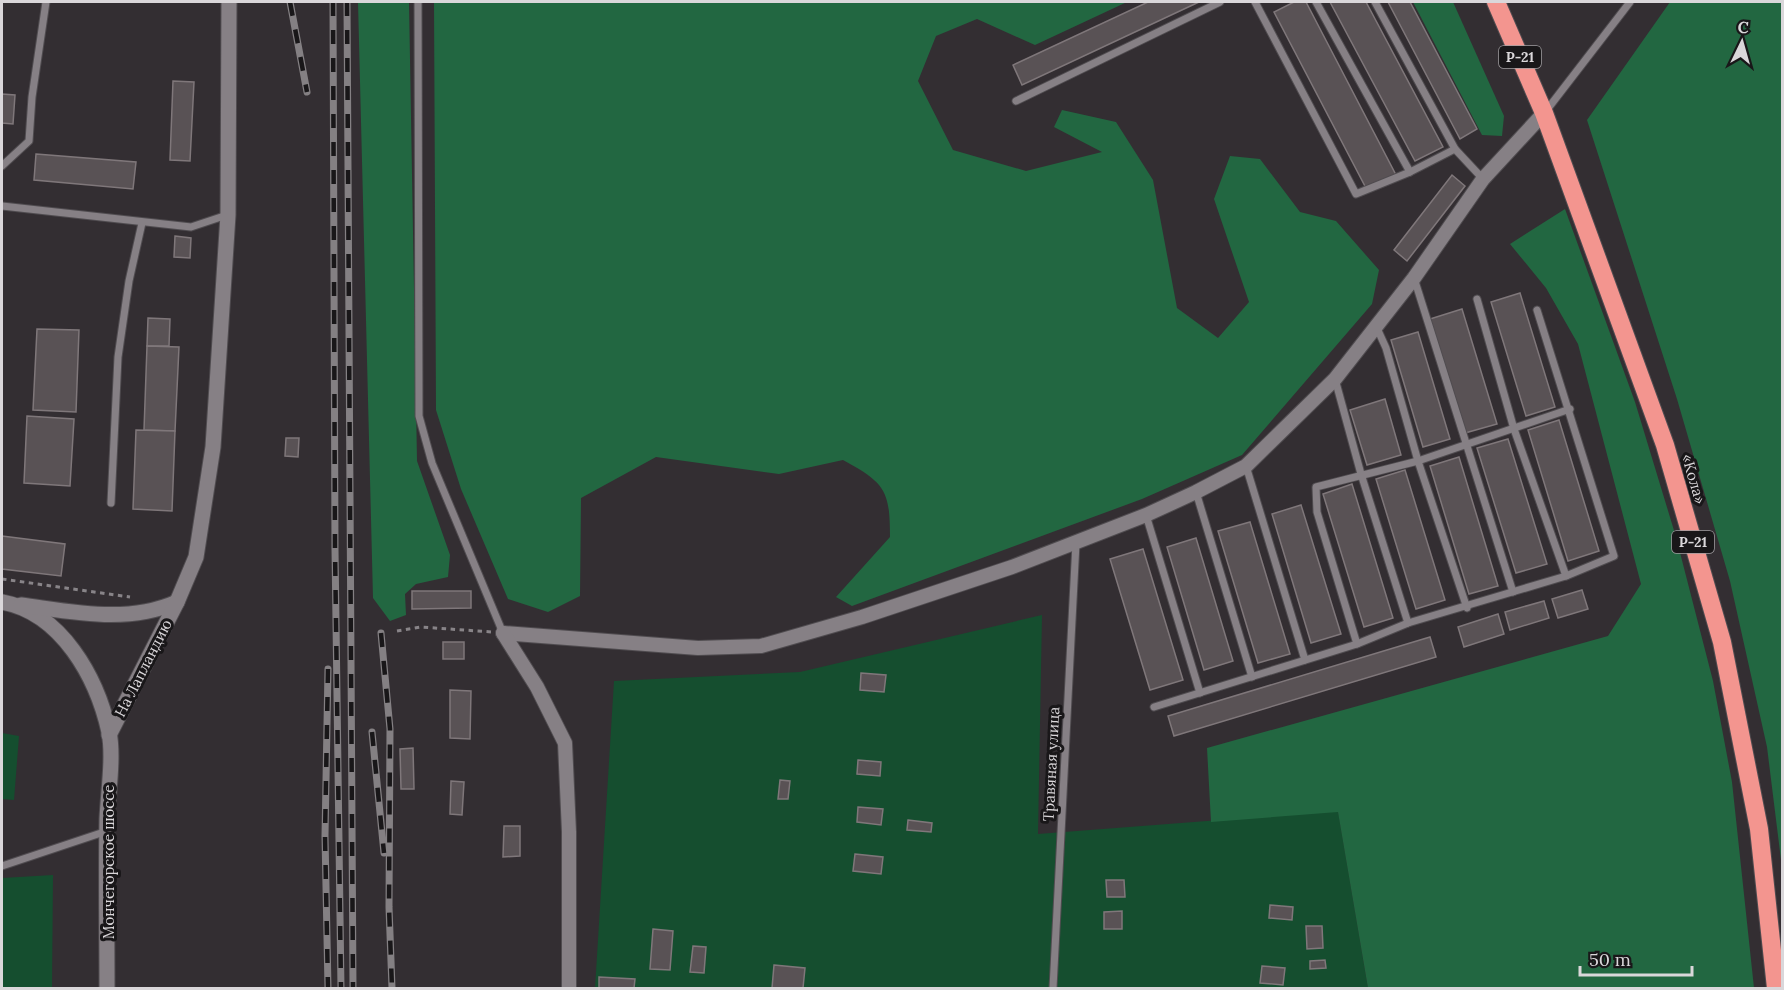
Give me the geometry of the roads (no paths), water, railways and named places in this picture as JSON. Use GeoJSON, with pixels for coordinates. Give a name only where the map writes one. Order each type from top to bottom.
{"type":"FeatureCollection","features":[{"type":"Feature","properties":{"kind":"highway","name":"«Кола»"},"geometry":{"type":"LineString","coordinates":[[1496,2],[1544,113],[1665,445],[1722,642],[1759,829],[1776,988]]}},
{"type":"Feature","properties":{"kind":"street","name":"На Лапландию"},"geometry":{"type":"LineString","coordinates":[[109,735],[177,602],[196,557],[213,447],[228,215],[229,2]]}},
{"type":"Feature","properties":{"kind":"street"},"geometry":{"type":"LineString","coordinates":[[502,633],[698,648],[761,646],[862,617],[1012,567],[1076,540],[1146,515],[1196,492],[1246,466],[1335,379],[1414,278],[1483,178],[1544,113]]}},
{"type":"Feature","properties":{"kind":"street"},"geometry":{"type":"LineString","coordinates":[[6,603],[110,616],[157,611],[177,602]]}},
{"type":"Feature","properties":{"kind":"street"},"geometry":{"type":"LineString","coordinates":[[6,603],[37,618],[77,653],[98,692],[109,735]]}},
{"type":"Feature","properties":{"kind":"street"},"geometry":{"type":"LineString","coordinates":[[502,633],[537,687],[565,743],[569,832],[569,988]]}},
{"type":"Feature","properties":{"kind":"street","name":"Мончегорское шоссе"},"geometry":{"type":"LineString","coordinates":[[107,988],[109,735]]}},
{"type":"Feature","properties":{"kind":"lane"},"geometry":{"type":"LineString","coordinates":[[2,166],[29,141],[32,97],[46,2]]}},
{"type":"Feature","properties":{"kind":"lane"},"geometry":{"type":"LineString","coordinates":[[418,2],[419,416],[432,463],[502,633]]}},
{"type":"Feature","properties":{"kind":"lane"},"geometry":{"type":"LineString","coordinates":[[1016,101],[1220,2]]}},
{"type":"Feature","properties":{"kind":"lane"},"geometry":{"type":"LineString","coordinates":[[1255,2],[1356,194],[1410,172],[1455,149]]}},
{"type":"Feature","properties":{"kind":"lane"},"geometry":{"type":"LineString","coordinates":[[1316,2],[1410,172]]}},
{"type":"Feature","properties":{"kind":"lane"},"geometry":{"type":"LineString","coordinates":[[1375,2],[1455,149],[1483,178]]}},
{"type":"Feature","properties":{"kind":"lane"},"geometry":{"type":"LineString","coordinates":[[1544,113],[1630,2]]}},
{"type":"Feature","properties":{"kind":"lane"},"geometry":{"type":"LineString","coordinates":[[2,206],[142,223],[191,226],[228,215]]}},
{"type":"Feature","properties":{"kind":"lane"},"geometry":{"type":"LineString","coordinates":[[111,503],[118,357],[129,281],[142,223]]}},
{"type":"Feature","properties":{"kind":"lane"},"geometry":{"type":"LineString","coordinates":[[1414,278],[1513,592]]}},
{"type":"Feature","properties":{"kind":"lane"},"geometry":{"type":"LineString","coordinates":[[1478,299],[1514,429],[1566,576]]}},
{"type":"Feature","properties":{"kind":"lane"},"geometry":{"type":"LineString","coordinates":[[1154,707],[1357,644],[1408,623],[1467,608],[1566,576],[1614,555],[1537,310]]}},
{"type":"Feature","properties":{"kind":"lane"},"geometry":{"type":"LineString","coordinates":[[1376,326],[1386,348],[1418,461],[1467,608]]}},
{"type":"Feature","properties":{"kind":"lane"},"geometry":{"type":"LineString","coordinates":[[1335,379],[1361,474],[1408,623]]}},
{"type":"Feature","properties":{"kind":"lane"},"geometry":{"type":"LineString","coordinates":[[1357,644],[1317,512],[1316,487],[1418,461],[1570,409]]}},
{"type":"Feature","properties":{"kind":"lane"},"geometry":{"type":"LineString","coordinates":[[1246,466],[1305,660]]}},
{"type":"Feature","properties":{"kind":"lane"},"geometry":{"type":"LineString","coordinates":[[1196,492],[1252,676]]}},
{"type":"Feature","properties":{"kind":"lane"},"geometry":{"type":"LineString","coordinates":[[1146,515],[1200,693]]}},
{"type":"Feature","properties":{"kind":"lane","name":"Травяная улица"},"geometry":{"type":"LineString","coordinates":[[1053,988],[1076,540]]}},
{"type":"Feature","properties":{"kind":"lane"},"geometry":{"type":"LineString","coordinates":[[2,866],[107,831]]}},
{"type":"Feature","properties":{"kind":"railway"},"geometry":{"type":"LineString","coordinates":[[290,2],[307,92]]}},
{"type":"Feature","properties":{"kind":"railway"},"geometry":{"type":"LineString","coordinates":[[333,2],[335,549],[341,988]]}},
{"type":"Feature","properties":{"kind":"railway"},"geometry":{"type":"LineString","coordinates":[[347,2],[353,988]]}},
{"type":"Feature","properties":{"kind":"railway"},"geometry":{"type":"LineString","coordinates":[[381,633],[390,729],[389,907],[392,988]]}},
{"type":"Feature","properties":{"kind":"railway"},"geometry":{"type":"LineString","coordinates":[[328,669],[325,836],[328,988]]}},
{"type":"Feature","properties":{"kind":"railway"},"geometry":{"type":"LineString","coordinates":[[372,732],[384,853]]}}]}
